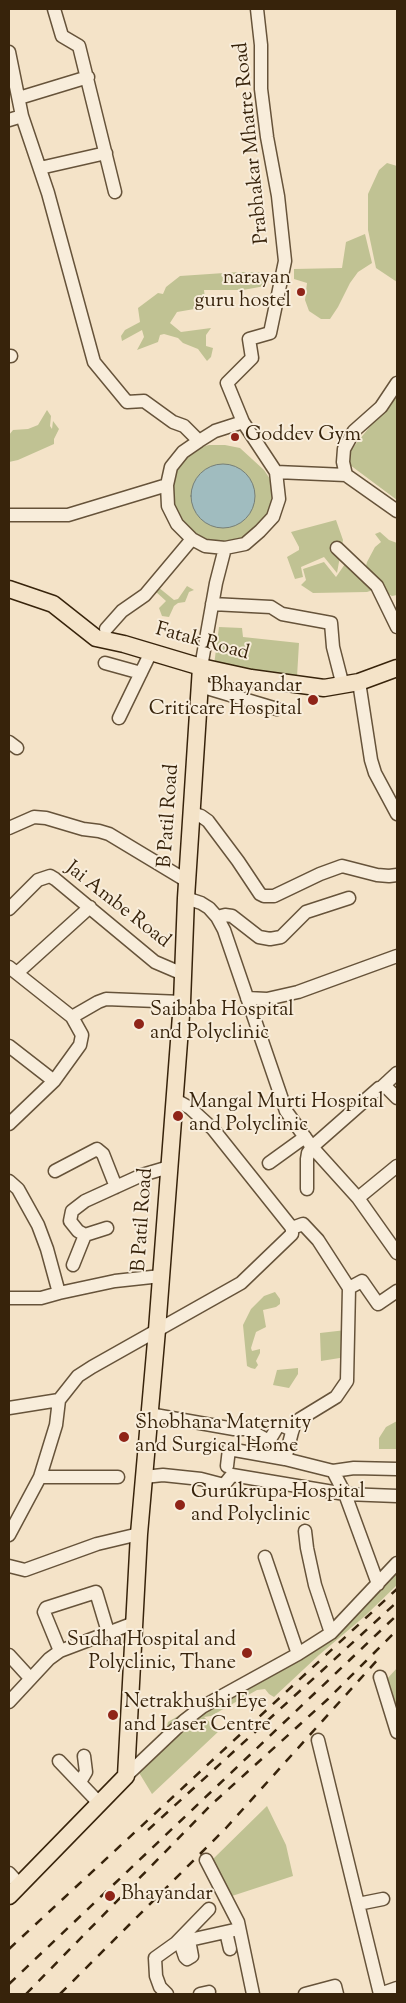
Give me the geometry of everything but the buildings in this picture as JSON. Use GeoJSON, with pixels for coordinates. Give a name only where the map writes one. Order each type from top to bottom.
{"type":"FeatureCollection","features":[{"type":"Feature","properties":{"kind":"main road","name":"Fatak Road"},"geometry":{"type":"LineString","coordinates":[[9,589],[53,604],[96,638],[201,667],[251,678],[324,688],[359,682],[397,668]]}},
{"type":"Feature","properties":{"kind":"main road","name":"B Patil Road"},"geometry":{"type":"LineString","coordinates":[[126,1776],[138,1534],[157,1330],[182,1002],[186,898],[201,667]]}},
{"type":"Feature","properties":{"kind":"main road"},"geometry":{"type":"LineString","coordinates":[[14,1891],[126,1776]]}},
{"type":"Feature","properties":{"kind":"street"},"geometry":{"type":"LineString","coordinates":[[54,9],[62,36],[79,46],[115,192]]}},
{"type":"Feature","properties":{"kind":"street","name":"Prabhakar Mhatre Road"},"geometry":{"type":"LineString","coordinates":[[243,422],[227,383],[252,358],[249,339],[270,333],[285,260],[278,196],[266,137],[261,89],[261,45],[257,9]]}},
{"type":"Feature","properties":{"kind":"street"},"geometry":{"type":"LineString","coordinates":[[9,52],[22,116],[40,168],[94,362],[127,402],[144,400],[173,422],[184,426],[198,441]]}},
{"type":"Feature","properties":{"kind":"street"},"geometry":{"type":"LineString","coordinates":[[19,98],[88,77]]}},
{"type":"Feature","properties":{"kind":"street"},"geometry":{"type":"LineString","coordinates":[[9,120],[22,116]]}},
{"type":"Feature","properties":{"kind":"street"},"geometry":{"type":"LineString","coordinates":[[40,168],[106,153]]}},
{"type":"Feature","properties":{"kind":"street"},"geometry":{"type":"LineString","coordinates":[[346,475],[343,462],[344,449],[354,432],[381,407],[397,383]]}},
{"type":"Feature","properties":{"kind":"street"},"geometry":{"type":"LineString","coordinates":[[243,422],[276,472],[280,499],[272,517],[245,544],[225,548],[205,546],[192,539],[177,524],[168,506],[168,485],[171,467],[183,452],[198,441],[215,432],[243,422]]}},
{"type":"Feature","properties":{"kind":"street"},"geometry":{"type":"LineString","coordinates":[[276,472],[346,475],[397,511]]}},
{"type":"Feature","properties":{"kind":"street"},"geometry":{"type":"LineString","coordinates":[[9,515],[68,515],[168,485]]}},
{"type":"Feature","properties":{"kind":"street"},"geometry":{"type":"LineString","coordinates":[[106,629],[122,611],[145,595],[192,539]]}},
{"type":"Feature","properties":{"kind":"street"},"geometry":{"type":"LineString","coordinates":[[201,667],[212,604],[225,548]]}},
{"type":"Feature","properties":{"kind":"street"},"geometry":{"type":"LineString","coordinates":[[337,548],[377,586],[397,627]]}},
{"type":"Feature","properties":{"kind":"street"},"geometry":{"type":"LineString","coordinates":[[212,604],[271,607],[282,614],[331,623],[334,632],[333,647],[343,686]]}},
{"type":"Feature","properties":{"kind":"street"},"geometry":{"type":"LineString","coordinates":[[119,718],[151,652]]}},
{"type":"Feature","properties":{"kind":"street"},"geometry":{"type":"LineString","coordinates":[[105,662],[141,673]]}},
{"type":"Feature","properties":{"kind":"street"},"geometry":{"type":"LineString","coordinates":[[359,682],[375,773],[397,814]]}},
{"type":"Feature","properties":{"kind":"street"},"geometry":{"type":"LineString","coordinates":[[200,686],[277,708]]}},
{"type":"Feature","properties":{"kind":"street"},"geometry":{"type":"LineString","coordinates":[[192,813],[208,821],[233,853],[260,894],[264,896],[274,896],[320,874],[342,866],[377,875],[397,875]]}},
{"type":"Feature","properties":{"kind":"street"},"geometry":{"type":"LineString","coordinates":[[9,828],[34,817],[46,818],[83,830],[109,834],[187,881]]}},
{"type":"Feature","properties":{"kind":"street","name":"Jai Ambe Road"},"geometry":{"type":"LineString","coordinates":[[9,909],[38,880],[50,876],[155,962],[183,974]]}},
{"type":"Feature","properties":{"kind":"street"},"geometry":{"type":"LineString","coordinates":[[186,898],[201,903],[217,917],[224,930],[286,1111],[309,1142],[358,1198],[397,1253]]}},
{"type":"Feature","properties":{"kind":"street"},"geometry":{"type":"LineString","coordinates":[[217,917],[232,916],[259,937],[270,939],[281,937],[306,912],[349,898]]}},
{"type":"Feature","properties":{"kind":"street"},"geometry":{"type":"LineString","coordinates":[[9,1124],[54,1081],[80,1045],[82,1036],[72,1017],[13,970],[90,908]]}},
{"type":"Feature","properties":{"kind":"street"},"geometry":{"type":"LineString","coordinates":[[247,998],[267,999],[284,996],[349,975],[397,956]]}},
{"type":"Feature","properties":{"kind":"street"},"geometry":{"type":"LineString","coordinates":[[72,1017],[106,999],[182,1002]]}},
{"type":"Feature","properties":{"kind":"street"},"geometry":{"type":"LineString","coordinates":[[9,1046],[54,1081]]}},
{"type":"Feature","properties":{"kind":"street"},"geometry":{"type":"LineString","coordinates":[[269,1163],[309,1142],[383,1086],[397,1073]]}},
{"type":"Feature","properties":{"kind":"street"},"geometry":{"type":"LineString","coordinates":[[383,1086],[397,1098]]}},
{"type":"Feature","properties":{"kind":"street"},"geometry":{"type":"LineString","coordinates":[[9,1535],[40,1477],[56,1425],[59,1400],[78,1376],[241,1283],[292,1234],[292,1228],[213,1129],[190,1108],[174,1099]]}},
{"type":"Feature","properties":{"kind":"street"},"geometry":{"type":"LineString","coordinates":[[307,1189],[309,1142]]}},
{"type":"Feature","properties":{"kind":"street"},"geometry":{"type":"LineString","coordinates":[[55,1171],[97,1148],[101,1151],[116,1187]]}},
{"type":"Feature","properties":{"kind":"street"},"geometry":{"type":"LineString","coordinates":[[358,1198],[397,1166]]}},
{"type":"Feature","properties":{"kind":"street"},"geometry":{"type":"LineString","coordinates":[[108,1228],[85,1235],[78,1231],[70,1221],[72,1211],[85,1201],[142,1175],[169,1167]]}},
{"type":"Feature","properties":{"kind":"street"},"geometry":{"type":"LineString","coordinates":[[9,1181],[18,1189],[38,1225],[47,1249],[59,1293]]}},
{"type":"Feature","properties":{"kind":"street"},"geometry":{"type":"LineString","coordinates":[[286,1459],[292,1430],[300,1418],[336,1398],[347,1381],[349,1288],[318,1240],[303,1224],[292,1228]]}},
{"type":"Feature","properties":{"kind":"street"},"geometry":{"type":"LineString","coordinates":[[73,1265],[85,1235]]}},
{"type":"Feature","properties":{"kind":"street"},"geometry":{"type":"LineString","coordinates":[[9,1298],[41,1298],[115,1281],[160,1276]]}},
{"type":"Feature","properties":{"kind":"street"},"geometry":{"type":"LineString","coordinates":[[349,1288],[362,1281],[378,1304],[397,1291]]}},
{"type":"Feature","properties":{"kind":"street"},"geometry":{"type":"LineString","coordinates":[[9,1408],[59,1400]]}},
{"type":"Feature","properties":{"kind":"street"},"geometry":{"type":"LineString","coordinates":[[149,1414],[234,1429],[246,1429],[269,1441],[281,1425],[292,1430]]}},
{"type":"Feature","properties":{"kind":"street"},"geometry":{"type":"LineString","coordinates":[[226,1466],[229,1450],[286,1459],[333,1471],[354,1468],[397,1469]]}},
{"type":"Feature","properties":{"kind":"street"},"geometry":{"type":"LineString","coordinates":[[333,1471],[345,1494],[378,1584]]}},
{"type":"Feature","properties":{"kind":"street"},"geometry":{"type":"LineString","coordinates":[[144,1477],[163,1475],[224,1485],[232,1476],[345,1494],[397,1496]]}},
{"type":"Feature","properties":{"kind":"street"},"geometry":{"type":"LineString","coordinates":[[40,1477],[118,1477]]}},
{"type":"Feature","properties":{"kind":"street"},"geometry":{"type":"LineString","coordinates":[[305,1531],[315,1585],[331,1633]]}},
{"type":"Feature","properties":{"kind":"street"},"geometry":{"type":"LineString","coordinates":[[9,1566],[25,1570],[97,1544],[138,1534]]}},
{"type":"Feature","properties":{"kind":"street"},"geometry":{"type":"LineString","coordinates":[[265,1557],[298,1654]]}},
{"type":"Feature","properties":{"kind":"street"},"geometry":{"type":"LineString","coordinates":[[126,1776],[184,1721],[202,1707],[298,1654],[331,1633],[397,1564]]}},
{"type":"Feature","properties":{"kind":"street"},"geometry":{"type":"LineString","coordinates":[[60,1651],[44,1612],[46,1608],[96,1592],[108,1632]]}},
{"type":"Feature","properties":{"kind":"street"},"geometry":{"type":"LineString","coordinates":[[9,1702],[49,1659],[60,1651],[134,1623]]}},
{"type":"Feature","properties":{"kind":"street"},"geometry":{"type":"LineString","coordinates":[[9,1656],[30,1678]]}},
{"type":"Feature","properties":{"kind":"street"},"geometry":{"type":"LineString","coordinates":[[380,1677],[397,1732]]}},
{"type":"Feature","properties":{"kind":"street"},"geometry":{"type":"LineString","coordinates":[[318,1740],[380,1994],[397,1988]]}},
{"type":"Feature","properties":{"kind":"street"},"geometry":{"type":"LineString","coordinates":[[80,1782],[86,1772],[84,1756]]}},
{"type":"Feature","properties":{"kind":"street"},"geometry":{"type":"LineString","coordinates":[[59,1761],[99,1803]]}},
{"type":"Feature","properties":{"kind":"street"},"geometry":{"type":"LineString","coordinates":[[206,1860],[238,1922],[253,1994]]}},
{"type":"Feature","properties":{"kind":"street"},"geometry":{"type":"LineString","coordinates":[[9,1872],[14,1891]]}},
{"type":"Feature","properties":{"kind":"street"},"geometry":{"type":"LineString","coordinates":[[358,1904],[383,1899]]}},
{"type":"Feature","properties":{"kind":"street"},"geometry":{"type":"LineString","coordinates":[[182,1942],[209,1909]]}},
{"type":"Feature","properties":{"kind":"street"},"geometry":{"type":"LineString","coordinates":[[167,1994],[160,1987],[156,1976],[156,1958],[182,1942],[239,1930]]}},
{"type":"Feature","properties":{"kind":"street"},"geometry":{"type":"LineString","coordinates":[[226,1932],[230,1949]]}},
{"type":"Feature","properties":{"kind":"street"},"geometry":{"type":"LineString","coordinates":[[305,1994],[335,1986],[337,1994]]}},
{"type":"Feature","properties":{"kind":"green space"},"geometry":{"type":"Polygon","coordinates":[[[387,163],[397,166],[397,282],[376,268],[368,230],[368,194],[379,170],[387,163]]]}},
{"type":"Feature","properties":{"kind":"green space"},"geometry":{"type":"Polygon","coordinates":[[[365,234],[372,263],[358,272],[330,319],[321,319],[309,311],[305,300],[307,283],[294,279],[294,269],[342,268],[346,242],[365,234]]]}},
{"type":"Feature","properties":{"kind":"green space"},"geometry":{"type":"Polygon","coordinates":[[[265,272],[265,286],[243,290],[204,290],[206,307],[177,312],[170,323],[181,332],[211,328],[206,335],[206,346],[213,348],[211,357],[207,361],[198,349],[183,343],[178,338],[164,334],[160,335],[158,342],[137,350],[144,337],[142,330],[122,341],[121,336],[125,330],[140,322],[138,308],[158,293],[163,294],[166,287],[180,276],[265,272]]]}},
{"type":"Feature","properties":{"kind":"green space"},"geometry":{"type":"Polygon","coordinates":[[[397,393],[397,500],[350,465],[350,452],[397,393]]]}},
{"type":"Feature","properties":{"kind":"green space"},"geometry":{"type":"Polygon","coordinates":[[[47,410],[51,416],[50,426],[52,429],[53,421],[59,429],[54,439],[54,444],[9,462],[9,435],[13,430],[28,429],[38,425],[47,410]]]}},
{"type":"Feature","properties":{"kind":"green space"},"geometry":{"type":"Polygon","coordinates":[[[209,445],[225,445],[240,448],[264,470],[274,485],[274,503],[268,519],[256,533],[224,545],[193,536],[172,510],[172,477],[179,462],[191,450],[209,445]]]}},
{"type":"Feature","properties":{"kind":"green space"},"geometry":{"type":"Polygon","coordinates":[[[336,520],[343,540],[337,573],[324,557],[301,567],[303,577],[295,579],[287,557],[299,550],[299,547],[291,532],[336,520]]]}},
{"type":"Feature","properties":{"kind":"green space"},"geometry":{"type":"Polygon","coordinates":[[[380,532],[389,540],[397,543],[397,595],[392,596],[386,593],[365,570],[375,547],[381,542],[375,534],[380,532]]]}},
{"type":"Feature","properties":{"kind":"green space"},"geometry":{"type":"Polygon","coordinates":[[[324,562],[336,577],[345,564],[376,589],[367,592],[313,593],[301,585],[306,580],[303,569],[324,562]]]}},
{"type":"Feature","properties":{"kind":"green space"},"geometry":{"type":"Polygon","coordinates":[[[187,586],[194,590],[189,592],[185,602],[174,606],[169,617],[162,616],[159,608],[166,601],[155,591],[158,587],[174,600],[178,599],[187,586]]]}},
{"type":"Feature","properties":{"kind":"green space"},"geometry":{"type":"Polygon","coordinates":[[[219,627],[242,628],[243,637],[299,643],[297,677],[214,665],[219,627]]]}},
{"type":"Feature","properties":{"kind":"green space"},"geometry":{"type":"Polygon","coordinates":[[[275,1292],[280,1299],[280,1304],[263,1310],[266,1327],[256,1332],[251,1348],[252,1351],[260,1349],[260,1353],[256,1361],[258,1365],[255,1369],[251,1368],[247,1366],[243,1325],[251,1309],[264,1296],[275,1292]]]}},
{"type":"Feature","properties":{"kind":"green space"},"geometry":{"type":"Polygon","coordinates":[[[346,1330],[346,1357],[321,1361],[320,1333],[346,1330]]]}},
{"type":"Feature","properties":{"kind":"green space"},"geometry":{"type":"Polygon","coordinates":[[[298,1368],[298,1374],[289,1388],[273,1385],[277,1370],[298,1368]]]}},
{"type":"Feature","properties":{"kind":"green space"},"geometry":{"type":"Polygon","coordinates":[[[397,1421],[397,1449],[379,1449],[379,1438],[386,1427],[397,1421]]]}},
{"type":"Feature","properties":{"kind":"green space"},"geometry":{"type":"Polygon","coordinates":[[[397,1563],[397,1585],[274,1697],[265,1689],[257,1690],[211,1716],[204,1717],[219,1731],[152,1794],[138,1771],[186,1728],[175,1734],[167,1727],[168,1722],[320,1639],[397,1563]]]}},
{"type":"Feature","properties":{"kind":"green space"},"geometry":{"type":"Polygon","coordinates":[[[397,1668],[397,1706],[394,1707],[386,1680],[397,1668]]]}},
{"type":"Feature","properties":{"kind":"green space"},"geometry":{"type":"Polygon","coordinates":[[[267,1806],[286,1845],[293,1876],[232,1896],[213,1859],[267,1806]]]}},
{"type":"Feature","properties":{"kind":"water"},"geometry":{"type":"Polygon","coordinates":[[[223,464],[241,470],[249,478],[255,496],[249,514],[241,522],[223,528],[205,522],[197,514],[191,496],[197,478],[205,470],[223,464]]]}},
{"type":"Feature","properties":{"kind":"railway"},"geometry":{"type":"LineString","coordinates":[[9,1949],[397,1589]]}},
{"type":"Feature","properties":{"kind":"railway"},"geometry":{"type":"LineString","coordinates":[[148,1830],[397,1602]]}},
{"type":"Feature","properties":{"kind":"railway"},"geometry":{"type":"LineString","coordinates":[[9,1984],[397,1615]]}},
{"type":"Feature","properties":{"kind":"railway"},"geometry":{"type":"LineString","coordinates":[[26,1994],[212,1804],[328,1699],[397,1630]]}},
{"type":"Feature","properties":{"kind":"railway"},"geometry":{"type":"LineString","coordinates":[[60,1994],[226,1828],[380,1657]]}},
{"type":"Feature","properties":{"kind":"place","name":"narayan guru hostel"},"geometry":{"type":"Point","coordinates":[301,292]}},
{"type":"Feature","properties":{"kind":"place","name":"Goddev Gym"},"geometry":{"type":"Point","coordinates":[235,437]}},
{"type":"Feature","properties":{"kind":"place","name":"Bhayandar Criticare Hospital"},"geometry":{"type":"Point","coordinates":[313,700]}},
{"type":"Feature","properties":{"kind":"place","name":"Saibaba Hospital and Polyclinic"},"geometry":{"type":"Point","coordinates":[139,1024]}},
{"type":"Feature","properties":{"kind":"place","name":"Mangal Murti Hospital and Polyclinic"},"geometry":{"type":"Point","coordinates":[178,1116]}},
{"type":"Feature","properties":{"kind":"place","name":"Shobhana Maternity and Surgical Home"},"geometry":{"type":"Point","coordinates":[124,1437]}},
{"type":"Feature","properties":{"kind":"place","name":"Gurukrupa Hospital and Polyclinic"},"geometry":{"type":"Point","coordinates":[180,1505]}},
{"type":"Feature","properties":{"kind":"place","name":"Sudha Hospital and Polyclinic, Thane"},"geometry":{"type":"Point","coordinates":[247,1653]}},
{"type":"Feature","properties":{"kind":"place","name":"Netrakhushi Eye and Laser Centre"},"geometry":{"type":"Point","coordinates":[113,1715]}},
{"type":"Feature","properties":{"kind":"place","name":"Bhayandar"},"geometry":{"type":"Point","coordinates":[110,1896]}}]}
